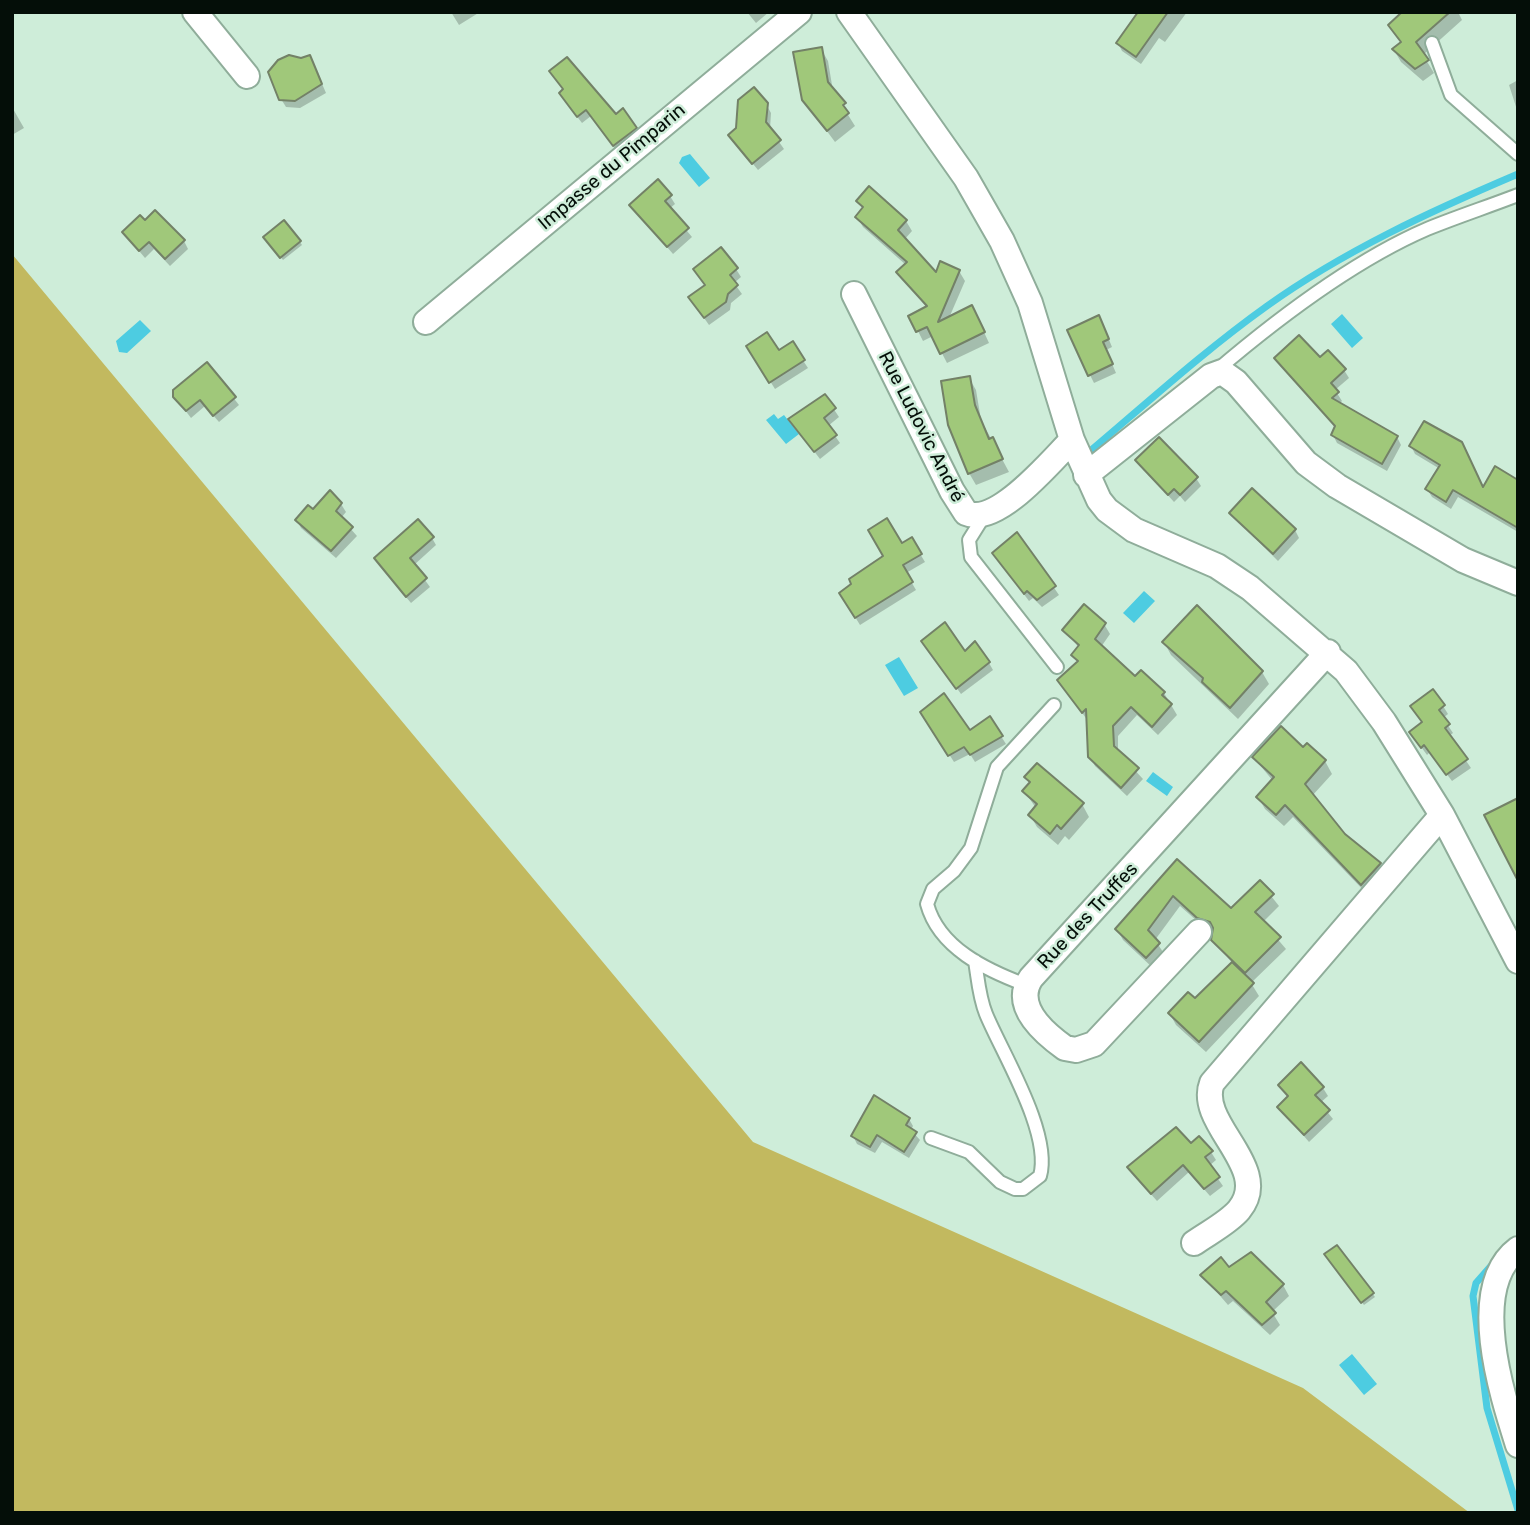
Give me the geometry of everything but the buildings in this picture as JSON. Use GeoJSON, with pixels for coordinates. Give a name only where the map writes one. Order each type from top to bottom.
{"type":"FeatureCollection","features":[{"type":"Feature","properties":{"kind":"street"},"geometry":{"type":"LineString","coordinates":[[195,12],[247,76]]}},
{"type":"Feature","properties":{"kind":"street","name":"Impasse du Pimparin"},"geometry":{"type":"LineString","coordinates":[[426,322],[799,12]]}},
{"type":"Feature","properties":{"kind":"street"},"geometry":{"type":"LineString","coordinates":[[849,12],[965,178],[1002,241],[1037,322],[1072,440],[1099,500],[1119,520],[1141,533],[1226,572],[1250,587],[1328,652],[1384,722],[1442,815],[1518,961]]}},
{"type":"Feature","properties":{"kind":"street","name":"Rue Ludovic André"},"geometry":{"type":"LineString","coordinates":[[855,294],[961,508],[974,517],[984,516],[1004,506],[1072,440]]}},
{"type":"Feature","properties":{"kind":"street"},"geometry":{"type":"LineString","coordinates":[[1086,475],[1211,376],[1223,372],[1231,376],[1306,463],[1336,486],[1463,560],[1518,583]]}},
{"type":"Feature","properties":{"kind":"street","name":"Rue des Truffes"},"geometry":{"type":"LineString","coordinates":[[1199,932],[1103,1035],[1087,1048],[1065,1048],[1055,1041],[1026,1006],[1023,993],[1026,985],[1328,652]]}},
{"type":"Feature","properties":{"kind":"street"},"geometry":{"type":"LineString","coordinates":[[1194,1243],[1238,1211],[1245,1200],[1243,1167],[1209,1101],[1212,1083],[1442,815]]}},
{"type":"Feature","properties":{"kind":"street"},"geometry":{"type":"LineString","coordinates":[[1518,1249],[1500,1266],[1491,1293],[1491,1311],[1503,1388],[1518,1445]]}},
{"type":"Feature","properties":{"kind":"lane"},"geometry":{"type":"LineString","coordinates":[[1432,43],[1451,95],[1518,154]]}},
{"type":"Feature","properties":{"kind":"lane"},"geometry":{"type":"LineString","coordinates":[[1211,376],[1289,313],[1396,244],[1425,230],[1518,195]]}},
{"type":"Feature","properties":{"kind":"lane"},"geometry":{"type":"LineString","coordinates":[[984,516],[969,540],[971,557],[1057,667]]}},
{"type":"Feature","properties":{"kind":"lane"},"geometry":{"type":"LineString","coordinates":[[1026,985],[975,961],[934,925],[926,904],[929,896],[971,848],[997,767],[1054,705]]}},
{"type":"Feature","properties":{"kind":"lane"},"geometry":{"type":"LineString","coordinates":[[931,1138],[969,1152],[1006,1186],[1023,1189],[1040,1176],[1041,1152],[1023,1091],[1011,1060],[987,1017],[975,961]]}},
{"type":"Feature","properties":{"kind":"shaded area"},"geometry":{"type":"Polygon","coordinates":[[[12,254],[753,1142],[1303,1388],[1470,1513],[12,1513],[12,254]]]}},
{"type":"Feature","properties":{"kind":"water"},"geometry":{"type":"Polygon","coordinates":[[[690,154],[710,178],[699,187],[679,163],[682,157],[690,154]]]}},
{"type":"Feature","properties":{"kind":"water"},"geometry":{"type":"Polygon","coordinates":[[[1342,314],[1363,338],[1352,348],[1331,324],[1342,314]]]}},
{"type":"Feature","properties":{"kind":"water"},"geometry":{"type":"Polygon","coordinates":[[[140,320],[151,331],[127,353],[119,352],[116,341],[140,320]]]}},
{"type":"Feature","properties":{"kind":"water"},"geometry":{"type":"Polygon","coordinates":[[[774,414],[778,419],[784,415],[799,434],[786,444],[766,420],[774,414]]]}},
{"type":"Feature","properties":{"kind":"water"},"geometry":{"type":"Polygon","coordinates":[[[1144,591],[1155,601],[1134,623],[1123,613],[1144,591]]]}},
{"type":"Feature","properties":{"kind":"water"},"geometry":{"type":"Polygon","coordinates":[[[899,657],[918,688],[904,696],[885,665],[899,657]]]}},
{"type":"Feature","properties":{"kind":"water"},"geometry":{"type":"Polygon","coordinates":[[[1153,772],[1173,787],[1167,796],[1146,781],[1153,772]]]}},
{"type":"Feature","properties":{"kind":"water"},"geometry":{"type":"Polygon","coordinates":[[[1352,1354],[1377,1384],[1364,1395],[1339,1365],[1352,1354]]]}},
{"type":"Feature","properties":{"kind":"waterway"},"geometry":{"type":"LineString","coordinates":[[1089,452],[1221,341],[1296,286],[1389,233],[1518,174]]}},
{"type":"Feature","properties":{"kind":"waterway"},"geometry":{"type":"LineString","coordinates":[[1497,1259],[1476,1283],[1473,1296],[1487,1408],[1518,1510]]}}]}
